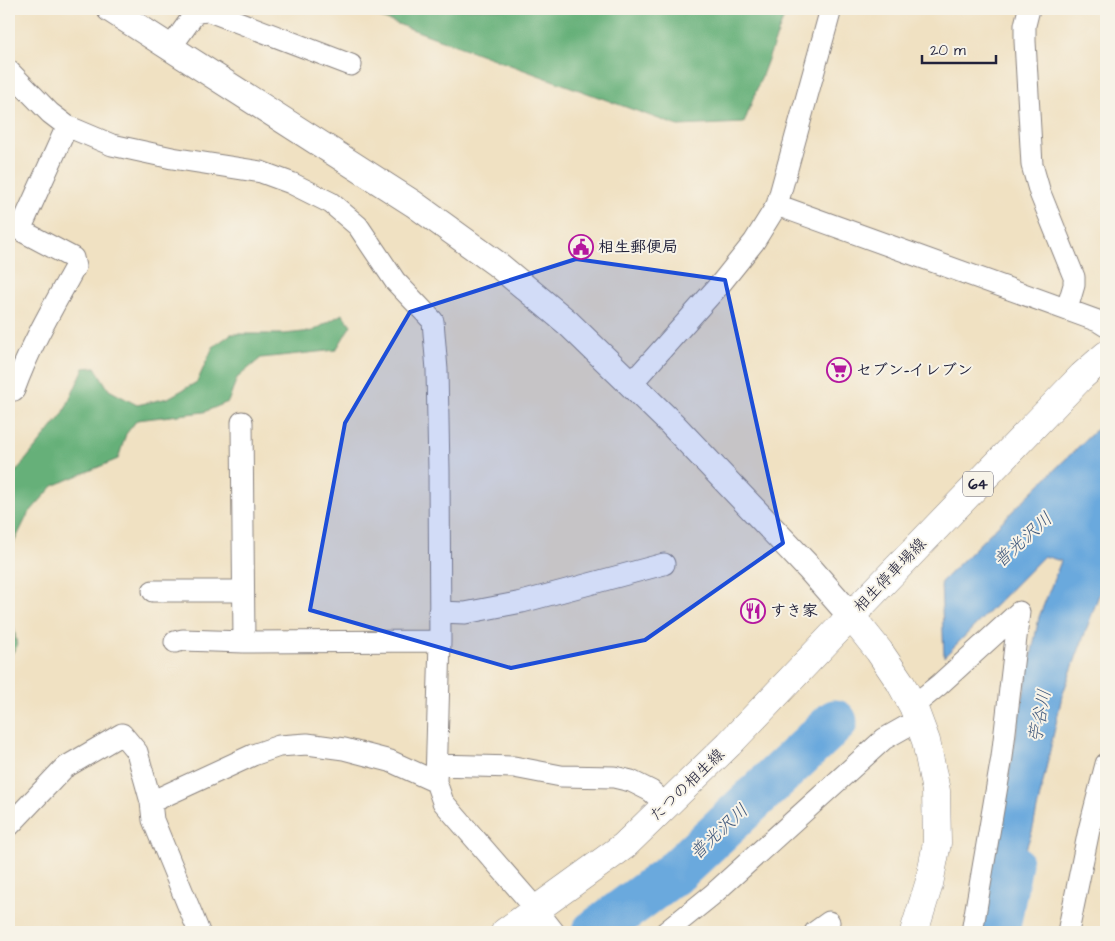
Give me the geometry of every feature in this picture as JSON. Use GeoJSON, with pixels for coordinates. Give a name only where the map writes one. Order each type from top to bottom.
{"type":"FeatureCollection","features":[{"type":"Feature","properties":{"kind":"main road","name":"相生停車場線"},"geometry":{"type":"LineString","coordinates":[[914,932],[929,884],[936,844],[936,791],[926,741],[916,713],[900,682],[879,651],[851,616],[1082,376],[1106,355]]}},
{"type":"Feature","properties":{"kind":"main road","name":"たつの相生線"},"geometry":{"type":"LineString","coordinates":[[505,932],[546,921],[729,744],[851,616]]}},
{"type":"Feature","properties":{"kind":"street"},"geometry":{"type":"LineString","coordinates":[[110,9],[414,204],[497,264],[568,323],[672,424],[796,554],[851,616]]}},
{"type":"Feature","properties":{"kind":"street"},"geometry":{"type":"LineString","coordinates":[[631,384],[722,282],[754,242],[776,205],[831,9]]}},
{"type":"Feature","properties":{"kind":"street"},"geometry":{"type":"LineString","coordinates":[[1029,9],[1024,25],[1032,165],[1040,192],[1074,277],[1074,285],[1067,310]]}},
{"type":"Feature","properties":{"kind":"street"},"geometry":{"type":"LineString","coordinates":[[171,47],[196,10],[209,11],[351,65]]}},
{"type":"Feature","properties":{"kind":"street"},"geometry":{"type":"LineString","coordinates":[[9,71],[50,113],[67,126],[112,145],[172,158],[261,172],[291,183],[331,203],[358,226],[395,281],[433,321],[437,370],[440,641],[436,774],[443,802],[546,921]]}},
{"type":"Feature","properties":{"kind":"street"},"geometry":{"type":"LineString","coordinates":[[9,388],[14,390],[20,372],[39,332],[75,267],[73,258],[14,228],[67,126]]}},
{"type":"Feature","properties":{"kind":"street"},"geometry":{"type":"LineString","coordinates":[[776,205],[1098,321],[1106,326]]}},
{"type":"Feature","properties":{"kind":"street"},"geometry":{"type":"LineString","coordinates":[[242,422],[244,642]]}},
{"type":"Feature","properties":{"kind":"street"},"geometry":{"type":"LineString","coordinates":[[439,612],[465,613],[522,602],[664,564]]}},
{"type":"Feature","properties":{"kind":"street"},"geometry":{"type":"LineString","coordinates":[[153,590],[243,591]]}},
{"type":"Feature","properties":{"kind":"street"},"geometry":{"type":"LineString","coordinates":[[666,932],[712,895],[884,739],[907,726],[939,685],[1019,612],[1002,757],[972,932]]}},
{"type":"Feature","properties":{"kind":"street"},"geometry":{"type":"LineString","coordinates":[[175,642],[183,640],[244,642],[440,641]]}},
{"type":"Feature","properties":{"kind":"street"},"geometry":{"type":"LineString","coordinates":[[9,826],[64,768],[122,734],[136,752],[151,802],[153,820],[199,932]]}},
{"type":"Feature","properties":{"kind":"street"},"geometry":{"type":"LineString","coordinates":[[151,802],[253,755],[279,746],[307,744],[344,749],[436,774],[514,767],[561,776],[614,777],[631,781],[650,791],[666,805]]}},
{"type":"Feature","properties":{"kind":"street"},"geometry":{"type":"LineString","coordinates":[[1068,932],[1089,830],[1106,764]]}},
{"type":"Feature","properties":{"kind":"highlighted area"},"geometry":{"type":"Polygon","coordinates":[[[576,259],[725,280],[783,543],[645,640],[511,668],[310,610],[345,423],[410,312],[576,259]]]}},
{"type":"Feature","properties":{"kind":"green space"},"geometry":{"type":"Polygon","coordinates":[[[369,9],[787,9],[744,123],[678,126],[373,15],[369,9]]]}},
{"type":"Feature","properties":{"kind":"green space"},"geometry":{"type":"Polygon","coordinates":[[[342,314],[351,325],[336,350],[261,358],[237,378],[228,402],[204,412],[137,420],[126,434],[118,459],[53,486],[28,514],[9,553],[9,480],[63,414],[84,368],[95,367],[109,390],[137,405],[168,398],[197,382],[213,347],[231,334],[284,334],[313,331],[342,314]]]}},
{"type":"Feature","properties":{"kind":"green space"},"geometry":{"type":"Polygon","coordinates":[[[9,599],[17,646],[9,658],[9,599]]]}},
{"type":"Feature","properties":{"kind":"water"},"geometry":{"type":"Polygon","coordinates":[[[1106,420],[1106,581],[1100,592],[1062,696],[1032,832],[995,932],[984,932],[990,881],[1039,617],[1061,561],[1044,556],[944,657],[941,582],[1106,420]]]}},
{"type":"Feature","properties":{"kind":"waterway","name":"普光沢川"},"geometry":{"type":"LineString","coordinates":[[594,932],[678,870],[835,722]]}},
{"type":"Feature","properties":{"kind":"waterway","name":"苧谷川"},"geometry":{"type":"LineString","coordinates":[[997,932],[1010,863]]}},
{"type":"Feature","properties":{"kind":"place","name":"相生郵便局"},"geometry":{"type":"Point","coordinates":[581,247]}},
{"type":"Feature","properties":{"kind":"place","name":"セブン-イレブン"},"geometry":{"type":"Point","coordinates":[839,370]}},
{"type":"Feature","properties":{"kind":"place","name":"すき家"},"geometry":{"type":"Point","coordinates":[753,611]}}]}
